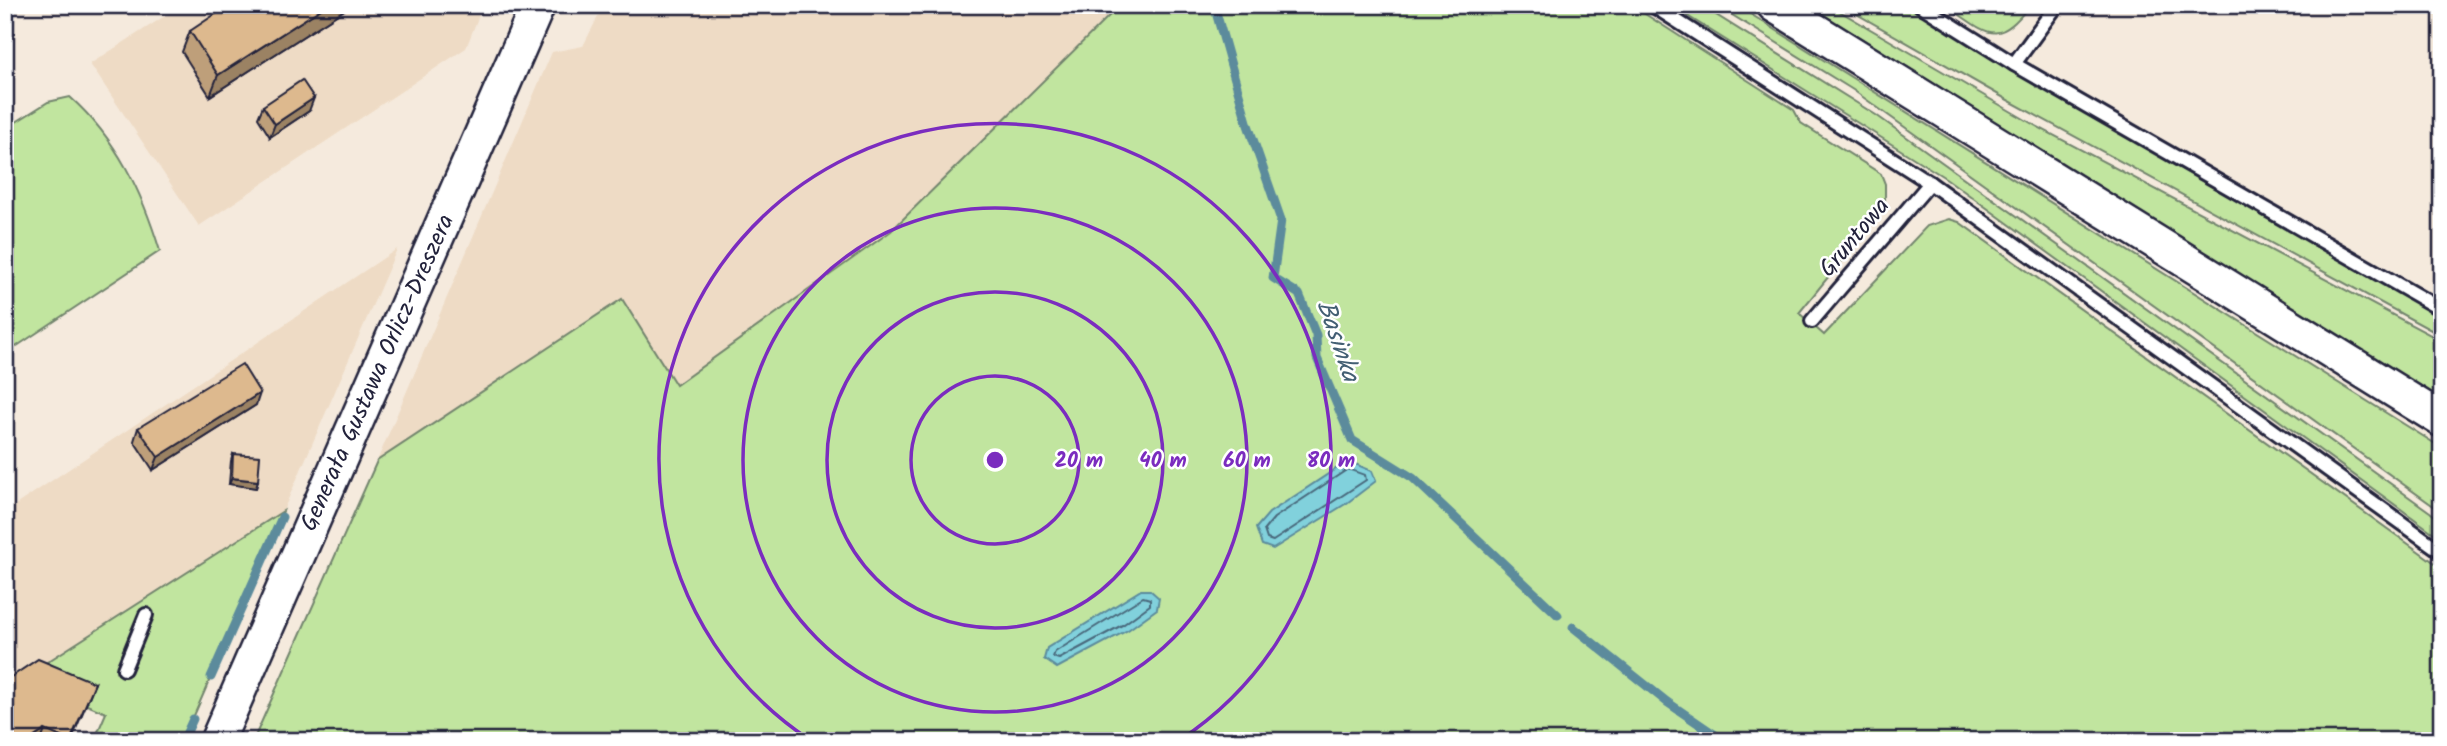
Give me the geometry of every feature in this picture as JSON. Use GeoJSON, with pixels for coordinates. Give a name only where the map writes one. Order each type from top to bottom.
{"type":"FeatureCollection","features":[{"type":"Feature","properties":{"kind":"main road","name":"Generała Gustawa Orlicz-Dreszera"},"geometry":{"type":"LineString","coordinates":[[217,741],[538,5]]}},
{"type":"Feature","properties":{"kind":"main road"},"geometry":{"type":"LineString","coordinates":[[1774,5],[2442,420]]}},
{"type":"Feature","properties":{"kind":"lane"},"geometry":{"type":"LineString","coordinates":[[1652,5],[1930,183],[2442,552]]}},
{"type":"Feature","properties":{"kind":"lane"},"geometry":{"type":"LineString","coordinates":[[1920,5],[2014,64],[2442,310]]}},
{"type":"Feature","properties":{"kind":"lane"},"geometry":{"type":"LineString","coordinates":[[2014,64],[2057,5]]}},
{"type":"Feature","properties":{"kind":"lane","name":"Gruntowa"},"geometry":{"type":"LineString","coordinates":[[1812,321],[1930,183]]}},
{"type":"Feature","properties":{"kind":"lane"},"geometry":{"type":"LineString","coordinates":[[124,669],[146,615]]}},
{"type":"Feature","properties":{"kind":"shaded area"},"geometry":{"type":"Polygon","coordinates":[[[182,5],[483,5],[466,48],[199,226],[90,64],[182,5]]]}},
{"type":"Feature","properties":{"kind":"shaded area"},"geometry":{"type":"Polygon","coordinates":[[[604,5],[1120,5],[891,231],[675,385],[622,300],[377,461],[552,52],[583,46],[604,5]]]}},
{"type":"Feature","properties":{"kind":"shaded area"},"geometry":{"type":"Polygon","coordinates":[[[397,249],[283,511],[5,689],[5,512],[397,249]]]}},
{"type":"Feature","properties":{"kind":"green space"},"geometry":{"type":"Polygon","coordinates":[[[1120,5],[1631,5],[1794,110],[1801,123],[1881,174],[1885,184],[1885,207],[1799,313],[1824,335],[1927,226],[1949,219],[1959,222],[2442,568],[2442,741],[253,741],[377,461],[622,299],[676,385],[891,231],[1120,5]]]}},
{"type":"Feature","properties":{"kind":"green space"},"geometry":{"type":"Polygon","coordinates":[[[1670,5],[1700,5],[1876,115],[2430,512],[2442,522],[2442,539],[1947,179],[1670,5]]]}},
{"type":"Feature","properties":{"kind":"green space"},"geometry":{"type":"Polygon","coordinates":[[[1716,5],[1736,5],[2442,448],[2442,512],[1853,90],[1716,5]]]}},
{"type":"Feature","properties":{"kind":"green space"},"geometry":{"type":"Polygon","coordinates":[[[1808,5],[1829,5],[2036,126],[2442,341],[2442,401],[1808,5]]]}},
{"type":"Feature","properties":{"kind":"green space"},"geometry":{"type":"Polygon","coordinates":[[[1841,5],[1915,5],[2442,318],[2442,336],[2006,99],[1841,5]]]}},
{"type":"Feature","properties":{"kind":"green space"},"geometry":{"type":"Polygon","coordinates":[[[1945,5],[2030,5],[2008,28],[1990,32],[1945,5]]]}},
{"type":"Feature","properties":{"kind":"green space"},"geometry":{"type":"Polygon","coordinates":[[[70,97],[101,130],[126,168],[145,208],[160,251],[5,354],[5,129],[48,102],[70,97]]]}},
{"type":"Feature","properties":{"kind":"green space"},"geometry":{"type":"Polygon","coordinates":[[[283,511],[183,741],[94,741],[106,713],[87,705],[5,689],[283,511]]]}},
{"type":"Feature","properties":{"kind":"water"},"geometry":{"type":"Polygon","coordinates":[[[1348,461],[1372,471],[1376,481],[1347,503],[1273,549],[1262,545],[1256,528],[1269,513],[1348,461]]]}},
{"type":"Feature","properties":{"kind":"water"},"geometry":{"type":"Polygon","coordinates":[[[1141,590],[1150,590],[1159,598],[1157,609],[1128,630],[1057,668],[1044,659],[1047,648],[1141,590]]]}},
{"type":"Feature","properties":{"kind":"building"},"geometry":{"type":"Polygon","coordinates":[[[229,5],[327,5],[218,75],[190,31],[229,5]]]}},
{"type":"Feature","properties":{"kind":"building"},"geometry":{"type":"Polygon","coordinates":[[[302,80],[314,98],[275,124],[263,106],[302,80]]]}},
{"type":"Feature","properties":{"kind":"building"},"geometry":{"type":"Polygon","coordinates":[[[242,364],[260,393],[158,457],[138,428],[242,364]]]}},
{"type":"Feature","properties":{"kind":"building"},"geometry":{"type":"Polygon","coordinates":[[[233,454],[260,456],[258,481],[232,478],[233,454]]]}},
{"type":"Feature","properties":{"kind":"building"},"geometry":{"type":"Polygon","coordinates":[[[38,659],[95,683],[70,741],[45,730],[28,741],[5,741],[5,681],[38,659]]]}},
{"type":"Feature","properties":{"kind":"waterway","name":"Basinka"},"geometry":{"type":"LineString","coordinates":[[1214,5],[1247,122],[1281,220],[1273,278],[1299,294],[1316,335],[1317,358],[1352,440],[1413,478],[1558,615]]}},
{"type":"Feature","properties":{"kind":"waterway"},"geometry":{"type":"LineString","coordinates":[[211,677],[282,517]]}},
{"type":"Feature","properties":{"kind":"waterway","name":"Basinka"},"geometry":{"type":"LineString","coordinates":[[1573,627],[1667,702],[1724,741]]}},
{"type":"Feature","properties":{"kind":"waterway"},"geometry":{"type":"LineString","coordinates":[[183,741],[193,719]]}}]}
